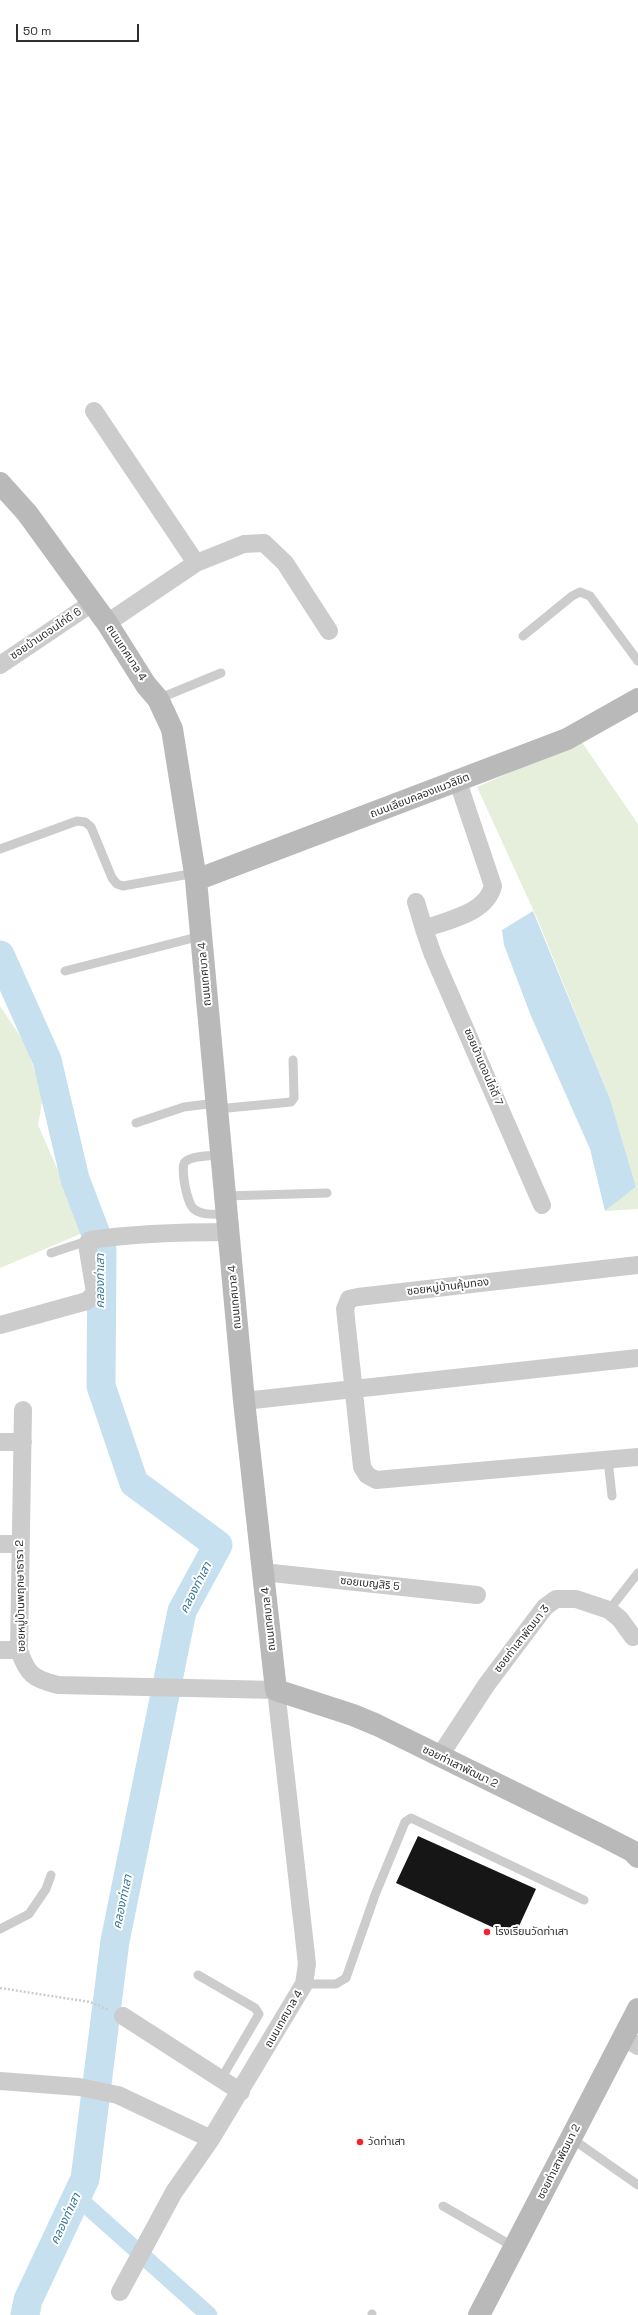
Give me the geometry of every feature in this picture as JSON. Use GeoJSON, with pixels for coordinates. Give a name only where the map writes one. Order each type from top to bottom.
{"type":"FeatureCollection","features":[{"type":"Feature","properties":{"kind":"street"},"geometry":{"type":"LineString","coordinates":[[94,411],[196,563]]}},
{"type":"Feature","properties":{"kind":"street","name":"ถนนเทศบาล 4"},"geometry":{"type":"LineString","coordinates":[[0,483],[27,513],[107,623],[146,685],[158,699],[172,729],[196,876],[244,1401],[307,1964],[304,1984],[241,2092],[211,2139],[174,2192],[149,2241],[120,2292]]}},
{"type":"Feature","properties":{"kind":"street"},"geometry":{"type":"LineString","coordinates":[[107,623],[196,563],[244,544],[264,544],[285,563],[329,631]]}},
{"type":"Feature","properties":{"kind":"street","name":"ซอยบ้านดอนไก่ดี 6"},"geometry":{"type":"LineString","coordinates":[[0,665],[92,603]]}},
{"type":"Feature","properties":{"kind":"street","name":"ถนนเลียบคลองแนวลิขิต"},"geometry":{"type":"LineString","coordinates":[[196,876],[458,782],[567,739],[638,699]]}},
{"type":"Feature","properties":{"kind":"street"},"geometry":{"type":"LineString","coordinates":[[424,928],[476,909],[491,895],[493,886],[458,782]]}},
{"type":"Feature","properties":{"kind":"street","name":"ซอยบ้านดอนไก่ดี 7"},"geometry":{"type":"LineString","coordinates":[[416,902],[433,955],[542,1205]]}},
{"type":"Feature","properties":{"kind":"street"},"geometry":{"type":"LineString","coordinates":[[0,1325],[87,1301],[93,1297],[95,1293],[90,1240],[227,1214]]}},
{"type":"Feature","properties":{"kind":"street","name":"ซอยหมู่บ้านคุ้มทอง"},"geometry":{"type":"LineString","coordinates":[[638,1265],[349,1299],[345,1309],[362,1467],[367,1475],[376,1480],[638,1457]]}},
{"type":"Feature","properties":{"kind":"street"},"geometry":{"type":"LineString","coordinates":[[244,1401],[638,1358]]}},
{"type":"Feature","properties":{"kind":"street","name":"ซอยหมู่บ้านพฤกษาธารา 2"},"geometry":{"type":"LineString","coordinates":[[23,1410],[19,1544],[19,1650],[25,1667],[38,1680],[58,1685],[276,1690]]}},
{"type":"Feature","properties":{"kind":"street"},"geometry":{"type":"LineString","coordinates":[[0,1442],[23,1442]]}},
{"type":"Feature","properties":{"kind":"street"},"geometry":{"type":"LineString","coordinates":[[0,1544],[19,1544]]}},
{"type":"Feature","properties":{"kind":"street","name":"ซอยเบญสิริ 5"},"geometry":{"type":"LineString","coordinates":[[263,1572],[477,1595]]}},
{"type":"Feature","properties":{"kind":"street","name":"ซอยท่าเสาพัฒนา 3"},"geometry":{"type":"LineString","coordinates":[[439,1757],[487,1684],[545,1607],[556,1598],[576,1599],[609,1610],[620,1619],[633,1637]]}},
{"type":"Feature","properties":{"kind":"street"},"geometry":{"type":"LineString","coordinates":[[0,1650],[19,1650]]}},
{"type":"Feature","properties":{"kind":"street","name":"ซอยท่าเสาพัฒนา 2"},"geometry":{"type":"LineString","coordinates":[[276,1690],[353,1715],[603,1836],[637,1854]]}},
{"type":"Feature","properties":{"kind":"street","name":"ซอยท่าเสาพัฒนา 2"},"geometry":{"type":"LineString","coordinates":[[479,2315],[571,2138],[631,2042],[638,2009]]}},
{"type":"Feature","properties":{"kind":"street"},"geometry":{"type":"LineString","coordinates":[[123,2016],[241,2092]]}},
{"type":"Feature","properties":{"kind":"street"},"geometry":{"type":"LineString","coordinates":[[0,2081],[79,2087],[118,2095],[211,2139]]}},
{"type":"Feature","properties":{"kind":"lane"},"geometry":{"type":"LineString","coordinates":[[523,636],[572,596],[580,592],[590,596],[638,661]]}},
{"type":"Feature","properties":{"kind":"lane"},"geometry":{"type":"LineString","coordinates":[[158,699],[221,673]]}},
{"type":"Feature","properties":{"kind":"lane"},"geometry":{"type":"LineString","coordinates":[[0,849],[77,821],[85,822],[91,827],[112,878],[117,884],[123,886],[196,876]]}},
{"type":"Feature","properties":{"kind":"lane"},"geometry":{"type":"LineString","coordinates":[[65,971],[202,936]]}},
{"type":"Feature","properties":{"kind":"lane"},"geometry":{"type":"LineString","coordinates":[[136,1123],[184,1107],[291,1102],[294,1098],[293,1060]]}},
{"type":"Feature","properties":{"kind":"lane"},"geometry":{"type":"LineString","coordinates":[[222,1155],[192,1158],[185,1162],[183,1169],[189,1204],[194,1210],[204,1214],[227,1214],[327,1192]]}},
{"type":"Feature","properties":{"kind":"lane"},"geometry":{"type":"LineString","coordinates":[[51,1253],[90,1240]]}},
{"type":"Feature","properties":{"kind":"lane"},"geometry":{"type":"LineString","coordinates":[[608,1460],[612,1496]]}},
{"type":"Feature","properties":{"kind":"lane"},"geometry":{"type":"LineString","coordinates":[[609,1610],[638,1573]]}},
{"type":"Feature","properties":{"kind":"lane"},"geometry":{"type":"LineString","coordinates":[[304,1984],[336,1984],[346,1978],[375,1896],[404,1822],[412,1818],[584,1900]]}},
{"type":"Feature","properties":{"kind":"lane"},"geometry":{"type":"LineString","coordinates":[[0,1929],[29,1914],[46,1889],[51,1875]]}},
{"type":"Feature","properties":{"kind":"lane"},"geometry":{"type":"LineString","coordinates":[[198,1975],[255,2008],[259,2014],[221,2079]]}},
{"type":"Feature","properties":{"kind":"lane"},"geometry":{"type":"LineString","coordinates":[[571,2138],[638,2185]]}},
{"type":"Feature","properties":{"kind":"lane"},"geometry":{"type":"LineString","coordinates":[[443,2206],[514,2247]]}},
{"type":"Feature","properties":{"kind":"path"},"geometry":{"type":"LineString","coordinates":[[0,1988],[90,2002]]}},
{"type":"Feature","properties":{"kind":"green space"},"geometry":{"type":"Polygon","coordinates":[[[581,741],[638,824],[638,1209],[605,1211],[636,1187],[610,1099],[537,918],[477,787],[581,741]]]}},
{"type":"Feature","properties":{"kind":"green space"},"geometry":{"type":"Polygon","coordinates":[[[0,1006],[26,1045],[43,1097],[38,1125],[85,1232],[0,1268],[0,1006]]]}},
{"type":"Feature","properties":{"kind":"water"},"geometry":{"type":"Polygon","coordinates":[[[533,911],[610,1099],[636,1187],[605,1211],[590,1149],[531,1016],[504,945],[502,930],[533,911]]]}},
{"type":"Feature","properties":{"kind":"building"},"geometry":{"type":"Polygon","coordinates":[[[418,1836],[536,1889],[514,1937],[396,1883],[418,1836]]]}},
{"type":"Feature","properties":{"kind":"waterway","name":"คลองท่าเสา"},"geometry":{"type":"LineString","coordinates":[[0,955],[47,1060],[75,1179],[102,1250],[101,1386],[134,1483],[218,1545],[182,1611],[115,1941],[85,2179],[28,2300],[25,2315]]}},
{"type":"Feature","properties":{"kind":"waterway"},"geometry":{"type":"LineString","coordinates":[[77,2197],[209,2315]]}},
{"type":"Feature","properties":{"kind":"place","name":"โรงเรียนวัดท่าเสา"},"geometry":{"type":"Point","coordinates":[487,1932]}},
{"type":"Feature","properties":{"kind":"place","name":"วัดท่าเสา"},"geometry":{"type":"Point","coordinates":[360,2142]}}]}
